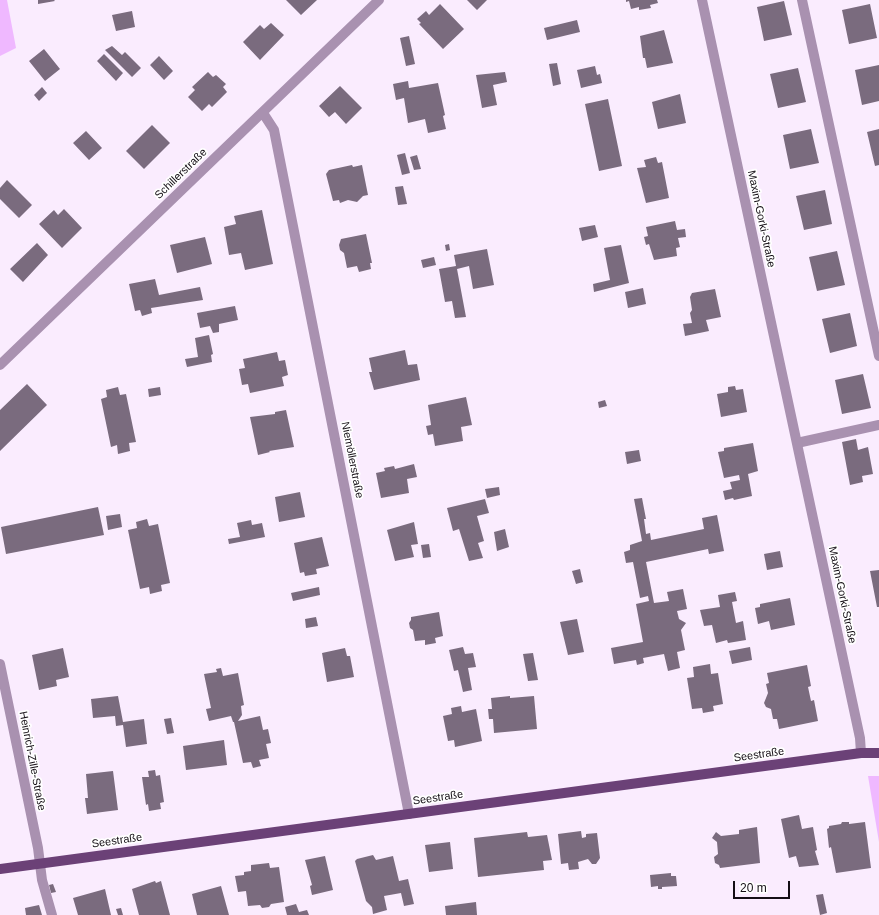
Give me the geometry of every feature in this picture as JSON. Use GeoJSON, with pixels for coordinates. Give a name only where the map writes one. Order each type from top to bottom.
{"type":"FeatureCollection","features":[{"type":"Feature","properties":{"kind":"main road","name":"Seestraße"},"geometry":{"type":"LineString","coordinates":[[0,869],[861,753],[879,753]]}},
{"type":"Feature","properties":{"kind":"street","name":"Schillerstraße"},"geometry":{"type":"LineString","coordinates":[[0,365],[379,0]]}},
{"type":"Feature","properties":{"kind":"street","name":"Maxim-Gorki-Straße"},"geometry":{"type":"LineString","coordinates":[[702,0],[860,738],[861,753]]}},
{"type":"Feature","properties":{"kind":"street"},"geometry":{"type":"LineString","coordinates":[[802,0],[879,356]]}},
{"type":"Feature","properties":{"kind":"street","name":"Niemöllerstraße"},"geometry":{"type":"LineString","coordinates":[[263,113],[274,130],[409,814]]}},
{"type":"Feature","properties":{"kind":"street"},"geometry":{"type":"LineString","coordinates":[[797,443],[879,425]]}},
{"type":"Feature","properties":{"kind":"street","name":"Heinrich-Zille-Straße"},"geometry":{"type":"LineString","coordinates":[[0,664],[42,880],[52,915]]}},
{"type":"Feature","properties":{"kind":"shaded area"},"geometry":{"type":"Polygon","coordinates":[[[0,0],[7,0],[16,48],[0,56],[0,0]]]}},
{"type":"Feature","properties":{"kind":"shaded area"},"geometry":{"type":"Polygon","coordinates":[[[868,776],[879,776],[879,842],[868,776]]]}},
{"type":"Feature","properties":{"kind":"building"},"geometry":{"type":"Polygon","coordinates":[[[38,0],[54,0],[55,1],[38,4],[38,0]]]}},
{"type":"Feature","properties":{"kind":"building"},"geometry":{"type":"Polygon","coordinates":[[[286,0],[317,0],[301,15],[286,0]]]}},
{"type":"Feature","properties":{"kind":"building"},"geometry":{"type":"Polygon","coordinates":[[[467,0],[487,0],[477,10],[467,0]]]}},
{"type":"Feature","properties":{"kind":"building"},"geometry":{"type":"Polygon","coordinates":[[[626,0],[657,0],[658,3],[650,5],[651,8],[639,10],[639,7],[631,9],[629,1],[626,2],[626,0]]]}},
{"type":"Feature","properties":{"kind":"building"},"geometry":{"type":"Polygon","coordinates":[[[784,1],[792,35],[764,41],[757,7],[784,1]]]}},
{"type":"Feature","properties":{"kind":"building"},"geometry":{"type":"Polygon","coordinates":[[[440,4],[464,29],[443,49],[419,24],[421,23],[417,19],[426,11],[429,15],[440,4]]]}},
{"type":"Feature","properties":{"kind":"building"},"geometry":{"type":"Polygon","coordinates":[[[870,4],[877,38],[849,44],[842,10],[870,4]]]}},
{"type":"Feature","properties":{"kind":"building"},"geometry":{"type":"Polygon","coordinates":[[[132,11],[135,27],[116,31],[112,15],[132,11]]]}},
{"type":"Feature","properties":{"kind":"building"},"geometry":{"type":"Polygon","coordinates":[[[577,20],[580,32],[547,40],[544,28],[577,20]]]}},
{"type":"Feature","properties":{"kind":"building"},"geometry":{"type":"Polygon","coordinates":[[[271,23],[284,35],[260,60],[243,42],[260,25],[264,29],[271,23]]]}},
{"type":"Feature","properties":{"kind":"building"},"geometry":{"type":"Polygon","coordinates":[[[664,30],[673,63],[647,68],[645,58],[643,58],[640,36],[664,30]]]}},
{"type":"Feature","properties":{"kind":"building"},"geometry":{"type":"Polygon","coordinates":[[[409,36],[415,64],[406,66],[400,38],[409,36]]]}},
{"type":"Feature","properties":{"kind":"building"},"geometry":{"type":"Polygon","coordinates":[[[112,46],[122,55],[125,52],[141,68],[132,77],[105,50],[112,46]]]}},
{"type":"Feature","properties":{"kind":"building"},"geometry":{"type":"Polygon","coordinates":[[[44,49],[60,69],[45,81],[29,61],[44,49]]]}},
{"type":"Feature","properties":{"kind":"building"},"geometry":{"type":"Polygon","coordinates":[[[104,54],[123,73],[116,81],[97,61],[104,54]]]}},
{"type":"Feature","properties":{"kind":"building"},"geometry":{"type":"Polygon","coordinates":[[[159,56],[173,71],[164,80],[150,65],[159,56]]]}},
{"type":"Feature","properties":{"kind":"building"},"geometry":{"type":"Polygon","coordinates":[[[557,63],[561,84],[553,86],[549,64],[557,63]]]}},
{"type":"Feature","properties":{"kind":"building"},"geometry":{"type":"Polygon","coordinates":[[[879,65],[879,101],[862,105],[855,70],[879,65]]]}},
{"type":"Feature","properties":{"kind":"building"},"geometry":{"type":"Polygon","coordinates":[[[595,66],[597,75],[600,74],[602,83],[581,88],[577,70],[595,66]]]}},
{"type":"Feature","properties":{"kind":"building"},"geometry":{"type":"Polygon","coordinates":[[[798,68],[806,102],[778,108],[770,74],[798,68]]]}},
{"type":"Feature","properties":{"kind":"building"},"geometry":{"type":"Polygon","coordinates":[[[208,72],[213,77],[216,75],[226,84],[223,87],[227,92],[212,107],[209,104],[202,111],[188,97],[195,90],[192,87],[208,72]]]}},
{"type":"Feature","properties":{"kind":"building"},"geometry":{"type":"Polygon","coordinates":[[[505,72],[507,82],[493,85],[497,105],[482,108],[476,75],[505,72]]]}},
{"type":"Feature","properties":{"kind":"building"},"geometry":{"type":"Polygon","coordinates":[[[408,81],[409,88],[438,83],[445,115],[443,116],[446,129],[428,133],[425,119],[408,123],[404,98],[396,100],[393,84],[408,81]]]}},
{"type":"Feature","properties":{"kind":"building"},"geometry":{"type":"Polygon","coordinates":[[[340,86],[362,108],[346,124],[335,112],[329,117],[319,106],[340,86]]]}},
{"type":"Feature","properties":{"kind":"building"},"geometry":{"type":"Polygon","coordinates":[[[42,87],[47,93],[39,101],[34,95],[42,87]]]}},
{"type":"Feature","properties":{"kind":"building"},"geometry":{"type":"Polygon","coordinates":[[[680,94],[686,123],[658,129],[652,102],[680,94]]]}},
{"type":"Feature","properties":{"kind":"building"},"geometry":{"type":"Polygon","coordinates":[[[608,99],[622,166],[599,171],[585,104],[608,99]]]}},
{"type":"Feature","properties":{"kind":"building"},"geometry":{"type":"Polygon","coordinates":[[[152,125],[170,143],[144,169],[126,151],[152,125]]]}},
{"type":"Feature","properties":{"kind":"building"},"geometry":{"type":"Polygon","coordinates":[[[811,129],[819,163],[790,169],[783,135],[811,129]]]}},
{"type":"Feature","properties":{"kind":"building"},"geometry":{"type":"Polygon","coordinates":[[[879,129],[879,165],[875,166],[867,132],[879,129]]]}},
{"type":"Feature","properties":{"kind":"building"},"geometry":{"type":"Polygon","coordinates":[[[86,131],[102,148],[89,160],[73,143],[86,131]]]}},
{"type":"Feature","properties":{"kind":"building"},"geometry":{"type":"Polygon","coordinates":[[[405,153],[410,173],[402,175],[397,155],[405,153]]]}},
{"type":"Feature","properties":{"kind":"building"},"geometry":{"type":"Polygon","coordinates":[[[417,155],[421,169],[414,170],[410,157],[417,155]]]}},
{"type":"Feature","properties":{"kind":"building"},"geometry":{"type":"Polygon","coordinates":[[[656,157],[658,163],[662,162],[669,198],[646,203],[637,168],[646,167],[644,160],[656,157]]]}},
{"type":"Feature","properties":{"kind":"building"},"geometry":{"type":"Polygon","coordinates":[[[352,165],[353,167],[362,165],[368,195],[363,196],[357,202],[348,200],[340,203],[339,200],[333,201],[326,174],[329,170],[352,165]]]}},
{"type":"Feature","properties":{"kind":"building"},"geometry":{"type":"Polygon","coordinates":[[[7,180],[32,205],[19,218],[0,199],[0,188],[7,180]]]}},
{"type":"Feature","properties":{"kind":"building"},"geometry":{"type":"Polygon","coordinates":[[[403,186],[407,204],[398,205],[395,187],[403,186]]]}},
{"type":"Feature","properties":{"kind":"building"},"geometry":{"type":"Polygon","coordinates":[[[825,190],[832,224],[804,230],[796,196],[825,190]]]}},
{"type":"Feature","properties":{"kind":"building"},"geometry":{"type":"Polygon","coordinates":[[[64,209],[82,228],[62,248],[39,224],[54,210],[58,215],[64,209]]]}},
{"type":"Feature","properties":{"kind":"building"},"geometry":{"type":"Polygon","coordinates":[[[262,210],[273,264],[245,270],[241,253],[229,255],[224,227],[236,224],[234,216],[262,210]]]}},
{"type":"Feature","properties":{"kind":"building"},"geometry":{"type":"Polygon","coordinates":[[[675,221],[677,230],[685,229],[686,237],[678,238],[680,247],[676,248],[677,256],[654,260],[649,244],[646,245],[644,237],[648,236],[646,227],[675,221]]]}},
{"type":"Feature","properties":{"kind":"building"},"geometry":{"type":"Polygon","coordinates":[[[595,225],[598,237],[582,241],[579,228],[595,225]]]}},
{"type":"Feature","properties":{"kind":"building"},"geometry":{"type":"Polygon","coordinates":[[[366,234],[372,263],[370,263],[371,269],[359,272],[357,266],[347,268],[344,253],[340,250],[339,245],[341,239],[366,234]]]}},
{"type":"Feature","properties":{"kind":"building"},"geometry":{"type":"Polygon","coordinates":[[[205,237],[212,264],[177,273],[170,245],[205,237]]]}},
{"type":"Feature","properties":{"kind":"building"},"geometry":{"type":"Polygon","coordinates":[[[37,243],[48,255],[23,282],[10,269],[37,243]]]}},
{"type":"Feature","properties":{"kind":"building"},"geometry":{"type":"Polygon","coordinates":[[[449,244],[450,250],[446,251],[445,245],[449,244]]]}},
{"type":"Feature","properties":{"kind":"building"},"geometry":{"type":"Polygon","coordinates":[[[621,245],[629,283],[594,292],[593,284],[610,280],[604,248],[621,245]]]}},
{"type":"Feature","properties":{"kind":"building"},"geometry":{"type":"Polygon","coordinates":[[[487,249],[494,285],[473,289],[469,266],[457,269],[466,317],[455,318],[452,301],[445,302],[439,269],[456,266],[454,255],[487,249]]]}},
{"type":"Feature","properties":{"kind":"building"},"geometry":{"type":"Polygon","coordinates":[[[837,251],[845,285],[817,291],[809,257],[837,251]]]}},
{"type":"Feature","properties":{"kind":"building"},"geometry":{"type":"Polygon","coordinates":[[[434,257],[436,265],[423,268],[421,260],[434,257]]]}},
{"type":"Feature","properties":{"kind":"building"},"geometry":{"type":"Polygon","coordinates":[[[155,279],[159,295],[200,287],[203,300],[151,308],[152,313],[142,316],[140,310],[135,311],[129,284],[155,279]]]}},
{"type":"Feature","properties":{"kind":"building"},"geometry":{"type":"Polygon","coordinates":[[[643,288],[646,304],[628,308],[625,292],[643,288]]]}},
{"type":"Feature","properties":{"kind":"building"},"geometry":{"type":"Polygon","coordinates":[[[715,289],[721,317],[706,320],[709,331],[685,336],[683,324],[692,323],[690,313],[692,310],[690,297],[692,293],[715,289]]]}},
{"type":"Feature","properties":{"kind":"building"},"geometry":{"type":"Polygon","coordinates":[[[235,306],[238,320],[219,324],[219,332],[213,333],[210,326],[200,328],[197,313],[235,306]]]}},
{"type":"Feature","properties":{"kind":"building"},"geometry":{"type":"Polygon","coordinates":[[[850,313],[857,346],[830,353],[822,319],[850,313]]]}},
{"type":"Feature","properties":{"kind":"building"},"geometry":{"type":"Polygon","coordinates":[[[209,335],[213,354],[211,355],[212,362],[187,367],[185,359],[198,357],[195,338],[209,335]]]}},
{"type":"Feature","properties":{"kind":"building"},"geometry":{"type":"Polygon","coordinates":[[[405,350],[408,365],[417,364],[420,380],[374,390],[369,372],[372,372],[369,358],[405,350]]]}},
{"type":"Feature","properties":{"kind":"building"},"geometry":{"type":"Polygon","coordinates":[[[277,352],[279,361],[285,360],[288,375],[282,377],[284,386],[250,393],[248,384],[242,385],[239,369],[245,368],[243,359],[277,352]]]}},
{"type":"Feature","properties":{"kind":"building"},"geometry":{"type":"Polygon","coordinates":[[[863,374],[871,408],[842,414],[835,380],[863,374]]]}},
{"type":"Feature","properties":{"kind":"building"},"geometry":{"type":"Polygon","coordinates":[[[27,384],[47,405],[0,451],[0,410],[27,384]]]}},
{"type":"Feature","properties":{"kind":"building"},"geometry":{"type":"Polygon","coordinates":[[[735,386],[736,390],[743,389],[747,412],[721,417],[717,394],[728,392],[728,387],[735,386]]]}},
{"type":"Feature","properties":{"kind":"building"},"geometry":{"type":"Polygon","coordinates":[[[118,387],[120,395],[126,394],[136,442],[129,443],[130,451],[118,454],[117,445],[111,447],[101,399],[107,397],[106,390],[118,387]]]}},
{"type":"Feature","properties":{"kind":"building"},"geometry":{"type":"Polygon","coordinates":[[[160,387],[161,395],[149,397],[148,389],[160,387]]]}},
{"type":"Feature","properties":{"kind":"building"},"geometry":{"type":"Polygon","coordinates":[[[466,397],[472,425],[461,427],[463,441],[435,446],[433,434],[428,435],[426,426],[431,425],[428,405],[466,397]]]}},
{"type":"Feature","properties":{"kind":"building"},"geometry":{"type":"Polygon","coordinates":[[[605,400],[607,406],[599,408],[598,402],[605,400]]]}},
{"type":"Feature","properties":{"kind":"building"},"geometry":{"type":"Polygon","coordinates":[[[286,410],[294,447],[269,451],[270,452],[258,455],[250,417],[275,414],[275,412],[286,410]]]}},
{"type":"Feature","properties":{"kind":"building"},"geometry":{"type":"Polygon","coordinates":[[[856,439],[858,450],[868,447],[873,474],[862,476],[863,482],[850,485],[842,442],[856,439]]]}},
{"type":"Feature","properties":{"kind":"building"},"geometry":{"type":"Polygon","coordinates":[[[753,443],[758,471],[748,474],[752,496],[734,500],[733,498],[725,500],[723,491],[732,489],[730,482],[740,480],[739,475],[724,478],[718,452],[724,451],[724,448],[753,443]]]}},
{"type":"Feature","properties":{"kind":"building"},"geometry":{"type":"Polygon","coordinates":[[[639,450],[641,461],[627,464],[625,452],[639,450]]]}},
{"type":"Feature","properties":{"kind":"building"},"geometry":{"type":"Polygon","coordinates":[[[414,464],[417,477],[407,479],[409,493],[381,498],[376,473],[385,471],[384,468],[394,466],[395,469],[414,464]]]}},
{"type":"Feature","properties":{"kind":"building"},"geometry":{"type":"Polygon","coordinates":[[[499,487],[500,495],[487,498],[485,489],[499,487]]]}},
{"type":"Feature","properties":{"kind":"building"},"geometry":{"type":"Polygon","coordinates":[[[300,492],[305,517],[279,522],[275,497],[300,492]]]}},
{"type":"Feature","properties":{"kind":"building"},"geometry":{"type":"Polygon","coordinates":[[[642,498],[646,519],[644,519],[646,534],[650,533],[651,540],[704,529],[702,518],[717,515],[724,551],[709,554],[708,549],[646,562],[654,603],[669,601],[667,592],[683,589],[687,609],[677,611],[679,619],[686,623],[681,630],[685,650],[677,652],[680,668],[668,671],[664,654],[643,658],[644,663],[637,665],[636,660],[614,664],[611,648],[643,642],[636,604],[649,601],[648,596],[640,598],[633,562],[626,563],[624,552],[630,550],[630,545],[642,541],[634,499],[642,498]]]}},
{"type":"Feature","properties":{"kind":"building"},"geometry":{"type":"Polygon","coordinates":[[[485,499],[489,513],[477,516],[484,541],[478,543],[483,558],[469,561],[459,529],[453,531],[447,508],[485,499]]]}},
{"type":"Feature","properties":{"kind":"building"},"geometry":{"type":"Polygon","coordinates":[[[98,507],[104,535],[6,554],[1,527],[98,507]]]}},
{"type":"Feature","properties":{"kind":"building"},"geometry":{"type":"Polygon","coordinates":[[[120,514],[122,527],[108,530],[106,516],[120,514]]]}},
{"type":"Feature","properties":{"kind":"building"},"geometry":{"type":"Polygon","coordinates":[[[147,519],[149,526],[158,524],[170,583],[161,585],[162,591],[150,594],[149,587],[140,589],[128,530],[137,528],[136,522],[147,519]]]}},
{"type":"Feature","properties":{"kind":"building"},"geometry":{"type":"Polygon","coordinates":[[[251,520],[252,525],[262,523],[265,537],[229,544],[228,539],[240,537],[237,523],[251,520]]]}},
{"type":"Feature","properties":{"kind":"building"},"geometry":{"type":"Polygon","coordinates":[[[414,522],[418,544],[411,545],[414,557],[395,561],[387,530],[414,522]]]}},
{"type":"Feature","properties":{"kind":"building"},"geometry":{"type":"Polygon","coordinates":[[[505,529],[509,547],[497,551],[494,532],[505,529]]]}},
{"type":"Feature","properties":{"kind":"building"},"geometry":{"type":"Polygon","coordinates":[[[322,537],[329,566],[316,569],[317,574],[305,576],[304,572],[300,573],[294,543],[322,537]]]}},
{"type":"Feature","properties":{"kind":"building"},"geometry":{"type":"Polygon","coordinates":[[[429,544],[431,557],[423,558],[421,545],[429,544]]]}},
{"type":"Feature","properties":{"kind":"building"},"geometry":{"type":"Polygon","coordinates":[[[780,551],[783,567],[767,570],[764,554],[780,551]]]}},
{"type":"Feature","properties":{"kind":"building"},"geometry":{"type":"Polygon","coordinates":[[[580,569],[583,582],[576,584],[572,571],[580,569]]]}},
{"type":"Feature","properties":{"kind":"building"},"geometry":{"type":"Polygon","coordinates":[[[879,570],[879,607],[877,607],[870,571],[879,570]]]}},
{"type":"Feature","properties":{"kind":"building"},"geometry":{"type":"Polygon","coordinates":[[[319,587],[320,595],[293,601],[291,593],[319,587]]]}},
{"type":"Feature","properties":{"kind":"building"},"geometry":{"type":"Polygon","coordinates":[[[735,592],[737,601],[732,602],[736,623],[743,621],[746,640],[728,643],[727,640],[716,643],[712,625],[704,626],[700,610],[720,607],[718,595],[735,592]]]}},
{"type":"Feature","properties":{"kind":"building"},"geometry":{"type":"Polygon","coordinates":[[[790,598],[795,625],[771,630],[769,621],[758,624],[755,608],[760,607],[760,604],[790,598]]]}},
{"type":"Feature","properties":{"kind":"building"},"geometry":{"type":"Polygon","coordinates":[[[439,612],[443,636],[435,638],[436,643],[425,645],[425,640],[415,641],[413,630],[410,628],[409,623],[411,617],[439,612]]]}},
{"type":"Feature","properties":{"kind":"building"},"geometry":{"type":"Polygon","coordinates":[[[316,617],[318,626],[306,628],[305,619],[316,617]]]}},
{"type":"Feature","properties":{"kind":"building"},"geometry":{"type":"Polygon","coordinates":[[[577,619],[584,652],[568,655],[560,622],[577,619]]]}},
{"type":"Feature","properties":{"kind":"building"},"geometry":{"type":"Polygon","coordinates":[[[463,647],[465,654],[473,653],[476,667],[468,668],[472,690],[463,692],[458,670],[454,671],[449,650],[463,647]]]}},
{"type":"Feature","properties":{"kind":"building"},"geometry":{"type":"Polygon","coordinates":[[[750,647],[752,660],[732,664],[729,651],[750,647]]]}},
{"type":"Feature","properties":{"kind":"building"},"geometry":{"type":"Polygon","coordinates":[[[63,648],[69,677],[56,680],[57,686],[39,690],[32,655],[63,648]]]}},
{"type":"Feature","properties":{"kind":"building"},"geometry":{"type":"Polygon","coordinates":[[[345,648],[347,656],[350,656],[354,677],[327,682],[322,653],[345,648]]]}},
{"type":"Feature","properties":{"kind":"building"},"geometry":{"type":"Polygon","coordinates":[[[533,653],[538,680],[528,681],[523,654],[533,653]]]}},
{"type":"Feature","properties":{"kind":"building"},"geometry":{"type":"Polygon","coordinates":[[[710,664],[711,674],[718,673],[723,704],[713,706],[714,711],[703,713],[702,708],[692,709],[687,678],[694,677],[693,667],[710,664]]]}},
{"type":"Feature","properties":{"kind":"building"},"geometry":{"type":"Polygon","coordinates":[[[807,665],[811,686],[808,687],[811,701],[814,700],[818,721],[779,729],[777,719],[773,719],[771,709],[766,707],[764,703],[768,693],[766,684],[769,683],[767,673],[807,665]]]}},
{"type":"Feature","properties":{"kind":"building"},"geometry":{"type":"Polygon","coordinates":[[[221,668],[223,676],[238,673],[244,705],[241,706],[242,715],[238,721],[260,716],[263,730],[268,729],[271,743],[266,744],[269,758],[259,760],[261,766],[253,768],[251,762],[243,763],[234,722],[231,716],[209,721],[206,709],[211,708],[204,674],[217,672],[216,669],[221,668]]]}},
{"type":"Feature","properties":{"kind":"building"},"geometry":{"type":"Polygon","coordinates":[[[118,696],[123,722],[144,719],[147,744],[126,747],[123,725],[116,726],[115,716],[93,718],[91,699],[118,696]]]}},
{"type":"Feature","properties":{"kind":"building"},"geometry":{"type":"Polygon","coordinates":[[[510,696],[510,698],[534,696],[537,729],[494,733],[493,719],[489,719],[488,709],[492,709],[491,698],[510,696]]]}},
{"type":"Feature","properties":{"kind":"building"},"geometry":{"type":"Polygon","coordinates":[[[461,706],[462,712],[476,709],[482,741],[455,747],[454,740],[448,741],[443,716],[452,714],[451,708],[461,706]]]}},
{"type":"Feature","properties":{"kind":"building"},"geometry":{"type":"Polygon","coordinates":[[[171,718],[174,733],[167,734],[164,719],[171,718]]]}},
{"type":"Feature","properties":{"kind":"building"},"geometry":{"type":"Polygon","coordinates":[[[224,740],[227,765],[186,770],[183,746],[224,740]]]}},
{"type":"Feature","properties":{"kind":"building"},"geometry":{"type":"Polygon","coordinates":[[[155,770],[156,776],[160,775],[164,802],[160,803],[161,809],[149,811],[148,804],[146,805],[142,777],[149,777],[148,771],[155,770]]]}},
{"type":"Feature","properties":{"kind":"building"},"geometry":{"type":"Polygon","coordinates":[[[113,771],[118,810],[87,814],[85,798],[88,798],[86,774],[113,771]]]}},
{"type":"Feature","properties":{"kind":"building"},"geometry":{"type":"Polygon","coordinates":[[[799,815],[802,829],[813,827],[817,850],[815,851],[819,865],[799,867],[796,856],[789,858],[781,819],[799,815]]]}},
{"type":"Feature","properties":{"kind":"building"},"geometry":{"type":"Polygon","coordinates":[[[842,822],[849,822],[849,824],[865,822],[871,868],[836,873],[831,847],[829,848],[827,829],[829,826],[841,824],[842,822]]]}},
{"type":"Feature","properties":{"kind":"building"},"geometry":{"type":"Polygon","coordinates":[[[757,827],[760,863],[720,868],[719,865],[715,863],[714,857],[718,854],[717,842],[712,838],[716,832],[721,836],[739,834],[739,830],[757,827]]]}},
{"type":"Feature","properties":{"kind":"building"},"geometry":{"type":"Polygon","coordinates":[[[581,831],[582,838],[586,837],[586,834],[597,833],[600,858],[596,864],[592,864],[588,859],[578,862],[579,869],[569,870],[568,863],[561,864],[558,834],[581,831]]]}},
{"type":"Feature","properties":{"kind":"building"},"geometry":{"type":"Polygon","coordinates":[[[527,832],[528,837],[547,835],[552,860],[543,861],[544,870],[478,877],[474,838],[527,832]]]}},
{"type":"Feature","properties":{"kind":"building"},"geometry":{"type":"Polygon","coordinates":[[[450,842],[453,869],[429,872],[425,845],[450,842]]]}},
{"type":"Feature","properties":{"kind":"building"},"geometry":{"type":"Polygon","coordinates":[[[373,855],[376,860],[393,856],[399,881],[408,879],[414,904],[404,906],[401,893],[384,896],[387,910],[373,914],[372,907],[366,901],[355,861],[357,859],[373,855]]]}},
{"type":"Feature","properties":{"kind":"building"},"geometry":{"type":"Polygon","coordinates":[[[325,856],[333,890],[312,895],[310,886],[312,885],[305,860],[325,856]]]}},
{"type":"Feature","properties":{"kind":"building"},"geometry":{"type":"Polygon","coordinates":[[[269,863],[270,868],[279,867],[284,902],[271,904],[269,907],[262,908],[260,905],[248,906],[246,891],[238,892],[235,876],[244,875],[244,872],[251,871],[251,865],[269,863]]]}},
{"type":"Feature","properties":{"kind":"building"},"geometry":{"type":"Polygon","coordinates":[[[671,873],[671,876],[676,876],[677,886],[662,887],[662,889],[658,889],[658,886],[651,887],[650,875],[671,873]]]}},
{"type":"Feature","properties":{"kind":"building"},"geometry":{"type":"Polygon","coordinates":[[[155,881],[156,883],[161,881],[170,915],[139,915],[132,889],[155,881]]]}},
{"type":"Feature","properties":{"kind":"building"},"geometry":{"type":"Polygon","coordinates":[[[53,884],[56,892],[51,893],[49,885],[53,884]]]}},
{"type":"Feature","properties":{"kind":"building"},"geometry":{"type":"Polygon","coordinates":[[[221,886],[229,915],[197,915],[192,894],[221,886]]]}},
{"type":"Feature","properties":{"kind":"building"},"geometry":{"type":"Polygon","coordinates":[[[105,889],[111,915],[78,915],[73,898],[105,889]]]}},
{"type":"Feature","properties":{"kind":"building"},"geometry":{"type":"Polygon","coordinates":[[[823,894],[827,913],[820,915],[816,895],[823,894]]]}},
{"type":"Feature","properties":{"kind":"building"},"geometry":{"type":"Polygon","coordinates":[[[476,902],[477,915],[446,915],[445,906],[476,902]]]}},
{"type":"Feature","properties":{"kind":"building"},"geometry":{"type":"Polygon","coordinates":[[[296,904],[299,912],[307,910],[309,915],[287,915],[285,907],[296,904]]]}},
{"type":"Feature","properties":{"kind":"building"},"geometry":{"type":"Polygon","coordinates":[[[39,905],[42,915],[26,915],[25,908],[39,905]]]}},
{"type":"Feature","properties":{"kind":"building"},"geometry":{"type":"Polygon","coordinates":[[[121,908],[123,915],[118,915],[116,909],[121,908]]]}}]}
